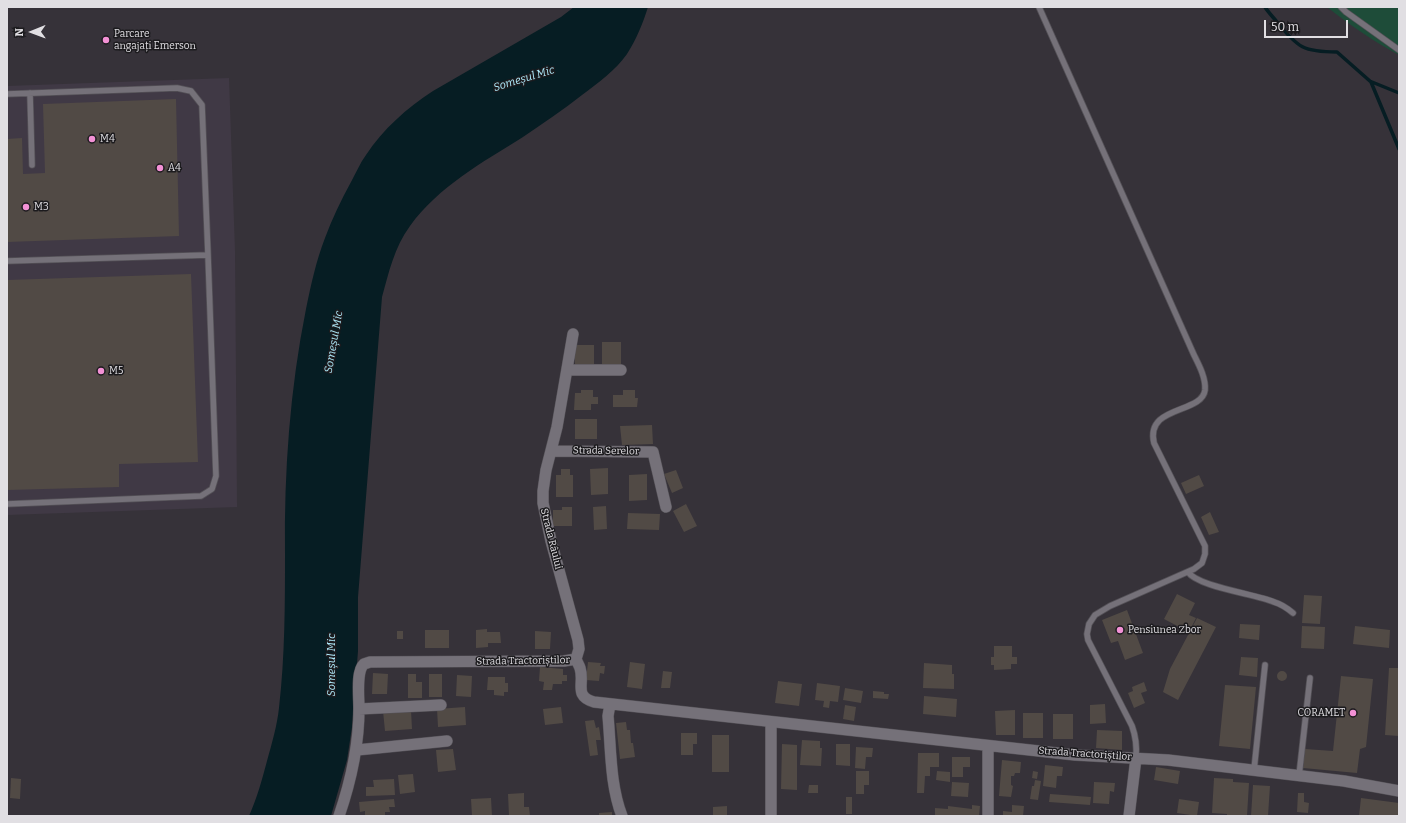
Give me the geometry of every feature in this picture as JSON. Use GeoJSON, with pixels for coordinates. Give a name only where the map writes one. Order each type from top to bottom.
{"type":"FeatureCollection","features":[{"type":"Feature","properties":{"kind":"street","name":"Strada Râului"},"geometry":{"type":"LineString","coordinates":[[573,334],[557,427],[546,470],[543,503],[551,541],[578,640],[579,649],[576,660]]}},
{"type":"Feature","properties":{"kind":"street"},"geometry":{"type":"LineString","coordinates":[[567,370],[621,370]]}},
{"type":"Feature","properties":{"kind":"street","name":"Strada Serelor"},"geometry":{"type":"LineString","coordinates":[[551,451],[653,452],[666,507]]}},
{"type":"Feature","properties":{"kind":"street","name":"Strada Tractoriștilor"},"geometry":{"type":"LineString","coordinates":[[360,709],[360,671],[364,664],[370,662],[576,660],[581,670],[580,686],[582,694],[586,700],[594,702],[1075,755],[1168,760],[1344,782],[1399,791]]}},
{"type":"Feature","properties":{"kind":"street"},"geometry":{"type":"LineString","coordinates":[[610,704],[608,716],[615,789],[622,816]]}},
{"type":"Feature","properties":{"kind":"street"},"geometry":{"type":"LineString","coordinates":[[339,816],[346,797],[357,750],[360,709],[441,705]]}},
{"type":"Feature","properties":{"kind":"street"},"geometry":{"type":"LineString","coordinates":[[771,722],[771,816]]}},
{"type":"Feature","properties":{"kind":"street"},"geometry":{"type":"LineString","coordinates":[[357,750],[447,741]]}},
{"type":"Feature","properties":{"kind":"street"},"geometry":{"type":"LineString","coordinates":[[988,746],[988,816]]}},
{"type":"Feature","properties":{"kind":"street"},"geometry":{"type":"LineString","coordinates":[[1129,816],[1136,758]]}},
{"type":"Feature","properties":{"kind":"lane"},"geometry":{"type":"LineString","coordinates":[[1039,7],[1202,374],[1205,390],[1203,398],[1165,416],[1157,423],[1153,436],[1161,456],[1205,546],[1205,554],[1202,562],[1188,572],[1110,606],[1095,615],[1089,624],[1087,634],[1088,640],[1136,736],[1136,758]]}},
{"type":"Feature","properties":{"kind":"lane"},"geometry":{"type":"LineString","coordinates":[[1341,7],[1399,50]]}},
{"type":"Feature","properties":{"kind":"lane"},"geometry":{"type":"LineString","coordinates":[[7,94],[177,88],[192,91],[202,105],[216,476],[212,489],[201,496],[7,504]]}},
{"type":"Feature","properties":{"kind":"lane"},"geometry":{"type":"LineString","coordinates":[[30,93],[32,165]]}},
{"type":"Feature","properties":{"kind":"lane"},"geometry":{"type":"LineString","coordinates":[[7,261],[208,255]]}},
{"type":"Feature","properties":{"kind":"lane"},"geometry":{"type":"LineString","coordinates":[[1188,572],[1194,577],[1224,589],[1273,601],[1286,607],[1293,613]]}},
{"type":"Feature","properties":{"kind":"lane"},"geometry":{"type":"LineString","coordinates":[[1254,770],[1265,665]]}},
{"type":"Feature","properties":{"kind":"lane"},"geometry":{"type":"LineString","coordinates":[[1299,776],[1310,678]]}},
{"type":"Feature","properties":{"kind":"shaded area"},"geometry":{"type":"Polygon","coordinates":[[[229,78],[235,251],[237,507],[7,515],[7,86],[229,78]]]}},
{"type":"Feature","properties":{"kind":"green space"},"geometry":{"type":"Polygon","coordinates":[[[1327,7],[1399,7],[1399,55],[1344,20],[1327,7]]]}},
{"type":"Feature","properties":{"kind":"water","name":"Someșul Mic"},"geometry":{"type":"Polygon","coordinates":[[[574,7],[648,7],[642,25],[633,43],[627,54],[618,65],[568,106],[462,176],[434,199],[421,212],[404,234],[390,269],[382,297],[358,597],[358,651],[352,727],[347,760],[331,816],[249,816],[261,782],[278,715],[284,650],[285,522],[287,461],[292,400],[300,339],[308,300],[316,264],[328,231],[340,203],[362,161],[380,136],[396,120],[433,91],[561,17],[574,7]]]}},
{"type":"Feature","properties":{"kind":"building","name":"M4"},"geometry":{"type":"Polygon","coordinates":[[[176,99],[179,236],[7,242],[7,139],[22,138],[23,174],[45,173],[43,104],[176,99]]]}},
{"type":"Feature","properties":{"kind":"building","name":"M5"},"geometry":{"type":"Polygon","coordinates":[[[191,274],[198,462],[119,464],[119,487],[7,490],[7,280],[191,274]]]}},
{"type":"Feature","properties":{"kind":"building"},"geometry":{"type":"Polygon","coordinates":[[[602,342],[621,342],[621,364],[602,365],[602,342]]]}},
{"type":"Feature","properties":{"kind":"building"},"geometry":{"type":"Polygon","coordinates":[[[575,345],[594,345],[594,364],[575,364],[575,345]]]}},
{"type":"Feature","properties":{"kind":"building"},"geometry":{"type":"Polygon","coordinates":[[[581,390],[593,390],[593,397],[598,397],[598,404],[591,404],[591,410],[574,410],[575,393],[581,393],[581,390]]]}},
{"type":"Feature","properties":{"kind":"building"},"geometry":{"type":"Polygon","coordinates":[[[623,390],[635,390],[635,398],[638,398],[637,407],[613,407],[613,395],[623,395],[623,390]]]}},
{"type":"Feature","properties":{"kind":"building"},"geometry":{"type":"Polygon","coordinates":[[[575,419],[597,419],[597,439],[575,439],[575,419]]]}},
{"type":"Feature","properties":{"kind":"building"},"geometry":{"type":"Polygon","coordinates":[[[652,425],[653,444],[622,445],[620,426],[652,425]]]}},
{"type":"Feature","properties":{"kind":"building"},"geometry":{"type":"Polygon","coordinates":[[[608,468],[608,494],[591,495],[590,469],[608,468]]]}},
{"type":"Feature","properties":{"kind":"building"},"geometry":{"type":"Polygon","coordinates":[[[561,469],[570,469],[570,475],[573,475],[573,497],[556,497],[556,475],[561,475],[561,469]]]}},
{"type":"Feature","properties":{"kind":"building"},"geometry":{"type":"Polygon","coordinates":[[[676,470],[683,488],[672,493],[664,474],[676,470]]]}},
{"type":"Feature","properties":{"kind":"building"},"geometry":{"type":"Polygon","coordinates":[[[647,474],[647,500],[629,501],[629,475],[647,474]]]}},
{"type":"Feature","properties":{"kind":"building"},"geometry":{"type":"Polygon","coordinates":[[[1199,475],[1204,486],[1186,494],[1181,483],[1199,475]]]}},
{"type":"Feature","properties":{"kind":"building"},"geometry":{"type":"Polygon","coordinates":[[[686,504],[697,526],[684,532],[673,511],[686,504]]]}},
{"type":"Feature","properties":{"kind":"building"},"geometry":{"type":"Polygon","coordinates":[[[606,506],[607,529],[594,530],[593,507],[606,506]]]}},
{"type":"Feature","properties":{"kind":"building"},"geometry":{"type":"Polygon","coordinates":[[[562,507],[572,507],[572,526],[553,526],[553,510],[562,510],[562,507]]]}},
{"type":"Feature","properties":{"kind":"building"},"geometry":{"type":"Polygon","coordinates":[[[1210,512],[1219,532],[1209,535],[1201,517],[1210,512]]]}},
{"type":"Feature","properties":{"kind":"building"},"geometry":{"type":"Polygon","coordinates":[[[628,513],[660,514],[659,530],[627,529],[628,513]]]}},
{"type":"Feature","properties":{"kind":"building"},"geometry":{"type":"Polygon","coordinates":[[[1177,594],[1195,603],[1189,615],[1196,618],[1189,632],[1164,619],[1177,594]]]}},
{"type":"Feature","properties":{"kind":"building"},"geometry":{"type":"Polygon","coordinates":[[[1304,595],[1322,596],[1320,624],[1302,623],[1304,595]]]}},
{"type":"Feature","properties":{"kind":"building","name":"Pensiunea Zbor"},"geometry":{"type":"Polygon","coordinates":[[[1127,610],[1143,653],[1125,660],[1118,641],[1111,643],[1102,620],[1127,610]]]}},
{"type":"Feature","properties":{"kind":"building"},"geometry":{"type":"Polygon","coordinates":[[[1197,618],[1216,627],[1178,700],[1163,692],[1170,669],[1197,618]]]}},
{"type":"Feature","properties":{"kind":"building"},"geometry":{"type":"Polygon","coordinates":[[[1240,624],[1260,625],[1259,640],[1239,638],[1240,624]]]}},
{"type":"Feature","properties":{"kind":"building"},"geometry":{"type":"Polygon","coordinates":[[[1302,626],[1325,627],[1324,649],[1301,648],[1302,626]]]}},
{"type":"Feature","properties":{"kind":"building"},"geometry":{"type":"Polygon","coordinates":[[[1355,626],[1390,630],[1389,648],[1353,644],[1355,626]]]}},
{"type":"Feature","properties":{"kind":"building"},"geometry":{"type":"Polygon","coordinates":[[[487,629],[487,632],[500,632],[501,643],[488,643],[488,647],[476,648],[476,630],[487,629]]]}},
{"type":"Feature","properties":{"kind":"building"},"geometry":{"type":"Polygon","coordinates":[[[425,630],[449,630],[449,648],[425,648],[425,630]]]}},
{"type":"Feature","properties":{"kind":"building"},"geometry":{"type":"Polygon","coordinates":[[[397,631],[403,631],[403,639],[397,639],[397,631]]]}},
{"type":"Feature","properties":{"kind":"building"},"geometry":{"type":"Polygon","coordinates":[[[535,631],[551,632],[550,649],[535,649],[535,631]]]}},
{"type":"Feature","properties":{"kind":"building"},"geometry":{"type":"Polygon","coordinates":[[[994,646],[1012,646],[1012,657],[1017,657],[1017,664],[1011,664],[1011,669],[994,670],[994,665],[991,665],[991,657],[994,657],[994,646]]]}},
{"type":"Feature","properties":{"kind":"building"},"geometry":{"type":"Polygon","coordinates":[[[1241,657],[1258,658],[1257,677],[1239,675],[1241,657]]]}},
{"type":"Feature","properties":{"kind":"building"},"geometry":{"type":"Polygon","coordinates":[[[588,662],[601,663],[600,666],[605,666],[604,674],[600,673],[599,681],[586,680],[588,662]]]}},
{"type":"Feature","properties":{"kind":"building"},"geometry":{"type":"Polygon","coordinates":[[[630,662],[645,664],[642,689],[627,687],[630,662]]]}},
{"type":"Feature","properties":{"kind":"building"},"geometry":{"type":"Polygon","coordinates":[[[924,663],[952,665],[952,674],[954,674],[954,689],[923,688],[924,663]]]}},
{"type":"Feature","properties":{"kind":"building"},"geometry":{"type":"Polygon","coordinates":[[[540,667],[563,669],[563,675],[567,675],[567,681],[562,681],[562,684],[553,684],[552,690],[543,690],[544,682],[539,681],[540,667]]]}},
{"type":"Feature","properties":{"kind":"building"},"geometry":{"type":"Polygon","coordinates":[[[1389,668],[1399,668],[1399,736],[1385,735],[1389,668]]]}},
{"type":"Feature","properties":{"kind":"building"},"geometry":{"type":"Polygon","coordinates":[[[663,671],[672,672],[670,688],[661,688],[663,671]]]}},
{"type":"Feature","properties":{"kind":"building"},"geometry":{"type":"Polygon","coordinates":[[[1280,671],[1284,671],[1286,672],[1286,680],[1280,681],[1277,678],[1277,674],[1280,671]]]}},
{"type":"Feature","properties":{"kind":"building"},"geometry":{"type":"Polygon","coordinates":[[[373,673],[388,674],[387,694],[372,694],[373,673]]]}},
{"type":"Feature","properties":{"kind":"building"},"geometry":{"type":"Polygon","coordinates":[[[408,674],[416,674],[416,682],[422,682],[422,698],[408,698],[408,674]]]}},
{"type":"Feature","properties":{"kind":"building"},"geometry":{"type":"Polygon","coordinates":[[[429,674],[442,674],[442,697],[429,697],[429,674]]]}},
{"type":"Feature","properties":{"kind":"building"},"geometry":{"type":"Polygon","coordinates":[[[457,675],[472,676],[471,697],[456,696],[457,675]]]}},
{"type":"Feature","properties":{"kind":"building","name":"CORAMET"},"geometry":{"type":"Polygon","coordinates":[[[1341,676],[1373,679],[1366,747],[1360,749],[1357,773],[1303,768],[1305,749],[1333,751],[1341,676]]]}},
{"type":"Feature","properties":{"kind":"building"},"geometry":{"type":"Polygon","coordinates":[[[488,677],[505,677],[505,683],[508,683],[508,692],[504,692],[504,696],[494,695],[494,690],[487,690],[488,677]]]}},
{"type":"Feature","properties":{"kind":"building"},"geometry":{"type":"Polygon","coordinates":[[[778,681],[802,684],[799,706],[775,703],[778,681]]]}},
{"type":"Feature","properties":{"kind":"building"},"geometry":{"type":"Polygon","coordinates":[[[1144,682],[1147,691],[1141,693],[1145,703],[1134,708],[1128,693],[1133,691],[1132,687],[1144,682]]]}},
{"type":"Feature","properties":{"kind":"building"},"geometry":{"type":"Polygon","coordinates":[[[817,683],[840,686],[838,702],[830,701],[829,708],[823,707],[824,701],[815,700],[817,683]]]}},
{"type":"Feature","properties":{"kind":"building"},"geometry":{"type":"Polygon","coordinates":[[[1225,685],[1256,687],[1250,749],[1219,746],[1225,685]]]}},
{"type":"Feature","properties":{"kind":"building"},"geometry":{"type":"Polygon","coordinates":[[[845,688],[863,691],[861,703],[843,700],[845,688]]]}},
{"type":"Feature","properties":{"kind":"building"},"geometry":{"type":"Polygon","coordinates":[[[873,691],[889,694],[888,699],[873,698],[873,691]]]}},
{"type":"Feature","properties":{"kind":"building"},"geometry":{"type":"Polygon","coordinates":[[[924,696],[957,699],[956,717],[923,714],[924,696]]]}},
{"type":"Feature","properties":{"kind":"building"},"geometry":{"type":"Polygon","coordinates":[[[1105,704],[1106,723],[1090,724],[1090,705],[1105,704]]]}},
{"type":"Feature","properties":{"kind":"building"},"geometry":{"type":"Polygon","coordinates":[[[845,705],[856,707],[854,721],[843,719],[845,705]]]}},
{"type":"Feature","properties":{"kind":"building"},"geometry":{"type":"Polygon","coordinates":[[[465,707],[466,725],[438,727],[437,709],[465,707]]]}},
{"type":"Feature","properties":{"kind":"building"},"geometry":{"type":"Polygon","coordinates":[[[561,707],[563,723],[545,725],[543,709],[561,707]]]}},
{"type":"Feature","properties":{"kind":"building"},"geometry":{"type":"Polygon","coordinates":[[[411,710],[412,729],[385,731],[383,711],[411,710]]]}},
{"type":"Feature","properties":{"kind":"building"},"geometry":{"type":"Polygon","coordinates":[[[1015,710],[1015,735],[996,735],[995,711],[1015,710]]]}},
{"type":"Feature","properties":{"kind":"building"},"geometry":{"type":"Polygon","coordinates":[[[1023,713],[1043,713],[1043,738],[1023,738],[1023,713]]]}},
{"type":"Feature","properties":{"kind":"building"},"geometry":{"type":"Polygon","coordinates":[[[1053,714],[1073,714],[1073,739],[1053,739],[1053,714]]]}},
{"type":"Feature","properties":{"kind":"building"},"geometry":{"type":"Polygon","coordinates":[[[594,720],[596,728],[599,727],[601,740],[596,740],[598,755],[590,756],[585,721],[594,720]]]}},
{"type":"Feature","properties":{"kind":"building"},"geometry":{"type":"Polygon","coordinates":[[[626,722],[627,730],[630,730],[631,743],[633,743],[635,757],[620,759],[616,723],[626,722]]]}},
{"type":"Feature","properties":{"kind":"building"},"geometry":{"type":"Polygon","coordinates":[[[1097,730],[1122,731],[1122,750],[1096,748],[1097,730]]]}},
{"type":"Feature","properties":{"kind":"building"},"geometry":{"type":"Polygon","coordinates":[[[681,733],[697,733],[697,744],[693,744],[693,755],[681,755],[681,733]]]}},
{"type":"Feature","properties":{"kind":"building"},"geometry":{"type":"Polygon","coordinates":[[[712,735],[729,735],[729,772],[712,772],[712,735]]]}},
{"type":"Feature","properties":{"kind":"building"},"geometry":{"type":"Polygon","coordinates":[[[802,740],[820,741],[820,748],[822,748],[821,766],[800,765],[802,740]]]}},
{"type":"Feature","properties":{"kind":"building"},"geometry":{"type":"Polygon","coordinates":[[[782,744],[797,745],[797,790],[781,789],[782,744]]]}},
{"type":"Feature","properties":{"kind":"building"},"geometry":{"type":"Polygon","coordinates":[[[836,744],[850,744],[850,766],[836,765],[836,744]]]}},
{"type":"Feature","properties":{"kind":"building"},"geometry":{"type":"Polygon","coordinates":[[[856,747],[873,748],[872,757],[866,757],[865,769],[855,768],[856,747]]]}},
{"type":"Feature","properties":{"kind":"building"},"geometry":{"type":"Polygon","coordinates":[[[453,749],[456,770],[438,772],[436,750],[453,749]]]}},
{"type":"Feature","properties":{"kind":"building"},"geometry":{"type":"Polygon","coordinates":[[[918,753],[939,753],[939,767],[930,767],[930,776],[925,776],[924,793],[917,793],[918,753]]]}},
{"type":"Feature","properties":{"kind":"building"},"geometry":{"type":"Polygon","coordinates":[[[952,757],[970,757],[970,767],[963,767],[963,777],[952,777],[952,757]]]}},
{"type":"Feature","properties":{"kind":"building"},"geometry":{"type":"Polygon","coordinates":[[[1002,760],[1021,762],[1020,773],[1015,773],[1014,776],[1011,776],[1011,785],[1013,786],[1011,797],[999,796],[1002,760]]]}},
{"type":"Feature","properties":{"kind":"building"},"geometry":{"type":"Polygon","coordinates":[[[1045,765],[1063,767],[1062,776],[1057,776],[1056,788],[1043,786],[1045,765]]]}},
{"type":"Feature","properties":{"kind":"building"},"geometry":{"type":"Polygon","coordinates":[[[1156,767],[1180,771],[1178,784],[1154,780],[1156,767]]]}},
{"type":"Feature","properties":{"kind":"building"},"geometry":{"type":"Polygon","coordinates":[[[856,771],[869,771],[869,785],[864,785],[864,794],[856,794],[856,771]]]}},
{"type":"Feature","properties":{"kind":"building"},"geometry":{"type":"Polygon","coordinates":[[[937,771],[950,772],[950,782],[936,780],[937,771]]]}},
{"type":"Feature","properties":{"kind":"building"},"geometry":{"type":"Polygon","coordinates":[[[1033,771],[1038,772],[1037,779],[1032,778],[1033,771]]]}},
{"type":"Feature","properties":{"kind":"building"},"geometry":{"type":"Polygon","coordinates":[[[413,774],[415,792],[400,794],[398,775],[413,774]]]}},
{"type":"Feature","properties":{"kind":"building"},"geometry":{"type":"Polygon","coordinates":[[[11,778],[21,779],[20,799],[10,798],[11,778]]]}},
{"type":"Feature","properties":{"kind":"building"},"geometry":{"type":"Polygon","coordinates":[[[1214,778],[1233,779],[1233,782],[1249,783],[1247,816],[1227,816],[1227,814],[1212,813],[1214,778]]]}},
{"type":"Feature","properties":{"kind":"building"},"geometry":{"type":"Polygon","coordinates":[[[394,779],[395,795],[366,796],[366,787],[374,787],[373,780],[394,779]]]}},
{"type":"Feature","properties":{"kind":"building"},"geometry":{"type":"Polygon","coordinates":[[[1035,780],[1041,781],[1038,800],[1030,799],[1032,786],[1034,786],[1035,780]]]}},
{"type":"Feature","properties":{"kind":"building"},"geometry":{"type":"Polygon","coordinates":[[[952,782],[969,783],[968,797],[951,796],[952,782]]]}},
{"type":"Feature","properties":{"kind":"building"},"geometry":{"type":"Polygon","coordinates":[[[1094,782],[1115,783],[1114,792],[1110,791],[1109,804],[1093,803],[1094,782]]]}},
{"type":"Feature","properties":{"kind":"building"},"geometry":{"type":"Polygon","coordinates":[[[809,785],[818,785],[818,793],[808,793],[809,785]]]}},
{"type":"Feature","properties":{"kind":"building"},"geometry":{"type":"Polygon","coordinates":[[[1253,785],[1270,786],[1268,816],[1251,816],[1253,785]]]}},
{"type":"Feature","properties":{"kind":"building"},"geometry":{"type":"Polygon","coordinates":[[[524,793],[524,807],[529,807],[530,816],[509,816],[508,794],[524,793]]]}},
{"type":"Feature","properties":{"kind":"building"},"geometry":{"type":"Polygon","coordinates":[[[1298,793],[1304,793],[1304,802],[1309,803],[1308,813],[1297,812],[1298,793]]]}},
{"type":"Feature","properties":{"kind":"building"},"geometry":{"type":"Polygon","coordinates":[[[1050,794],[1091,797],[1090,805],[1049,802],[1050,794]]]}},
{"type":"Feature","properties":{"kind":"building"},"geometry":{"type":"Polygon","coordinates":[[[846,797],[852,797],[852,814],[846,814],[846,797]]]}},
{"type":"Feature","properties":{"kind":"building"},"geometry":{"type":"Polygon","coordinates":[[[491,798],[492,816],[472,816],[471,799],[491,798]]]}},
{"type":"Feature","properties":{"kind":"building"},"geometry":{"type":"Polygon","coordinates":[[[1361,798],[1399,803],[1399,816],[1359,816],[1361,798]]]}},
{"type":"Feature","properties":{"kind":"building"},"geometry":{"type":"Polygon","coordinates":[[[394,799],[395,807],[389,807],[390,812],[385,812],[385,815],[365,816],[365,811],[360,812],[359,802],[394,799]]]}},
{"type":"Feature","properties":{"kind":"building"},"geometry":{"type":"Polygon","coordinates":[[[1179,799],[1199,802],[1197,816],[1177,813],[1179,799]]]}},
{"type":"Feature","properties":{"kind":"building"},"geometry":{"type":"Polygon","coordinates":[[[972,805],[980,806],[979,816],[935,816],[935,808],[948,809],[948,806],[972,809],[972,805]]]}},
{"type":"Feature","properties":{"kind":"building"},"geometry":{"type":"Polygon","coordinates":[[[1012,805],[1024,806],[1023,816],[1003,816],[1003,811],[1012,812],[1012,805]]]}},
{"type":"Feature","properties":{"kind":"building"},"geometry":{"type":"Polygon","coordinates":[[[727,806],[727,816],[713,816],[713,807],[727,806]]]}},
{"type":"Feature","properties":{"kind":"building"},"geometry":{"type":"Polygon","coordinates":[[[612,812],[612,816],[599,816],[599,813],[612,812]]]}},
{"type":"Feature","properties":{"kind":"waterway"},"geometry":{"type":"LineString","coordinates":[[1265,7],[1284,31],[1302,47],[1317,51],[1337,52],[1371,82],[1399,149]]}},
{"type":"Feature","properties":{"kind":"waterway"},"geometry":{"type":"LineString","coordinates":[[1372,82],[1399,93]]}},
{"type":"Feature","properties":{"kind":"place","name":"Parcare angajați Emerson"},"geometry":{"type":"Point","coordinates":[106,40]}},
{"type":"Feature","properties":{"kind":"place","name":"M4"},"geometry":{"type":"Point","coordinates":[92,139]}},
{"type":"Feature","properties":{"kind":"place","name":"A4"},"geometry":{"type":"Point","coordinates":[160,168]}},
{"type":"Feature","properties":{"kind":"place","name":"M3"},"geometry":{"type":"Point","coordinates":[26,207]}},
{"type":"Feature","properties":{"kind":"place","name":"M5"},"geometry":{"type":"Point","coordinates":[101,371]}},
{"type":"Feature","properties":{"kind":"place","name":"Pensiunea Zbor"},"geometry":{"type":"Point","coordinates":[1120,630]}},
{"type":"Feature","properties":{"kind":"place","name":"CORAMET"},"geometry":{"type":"Point","coordinates":[1353,713]}}]}
